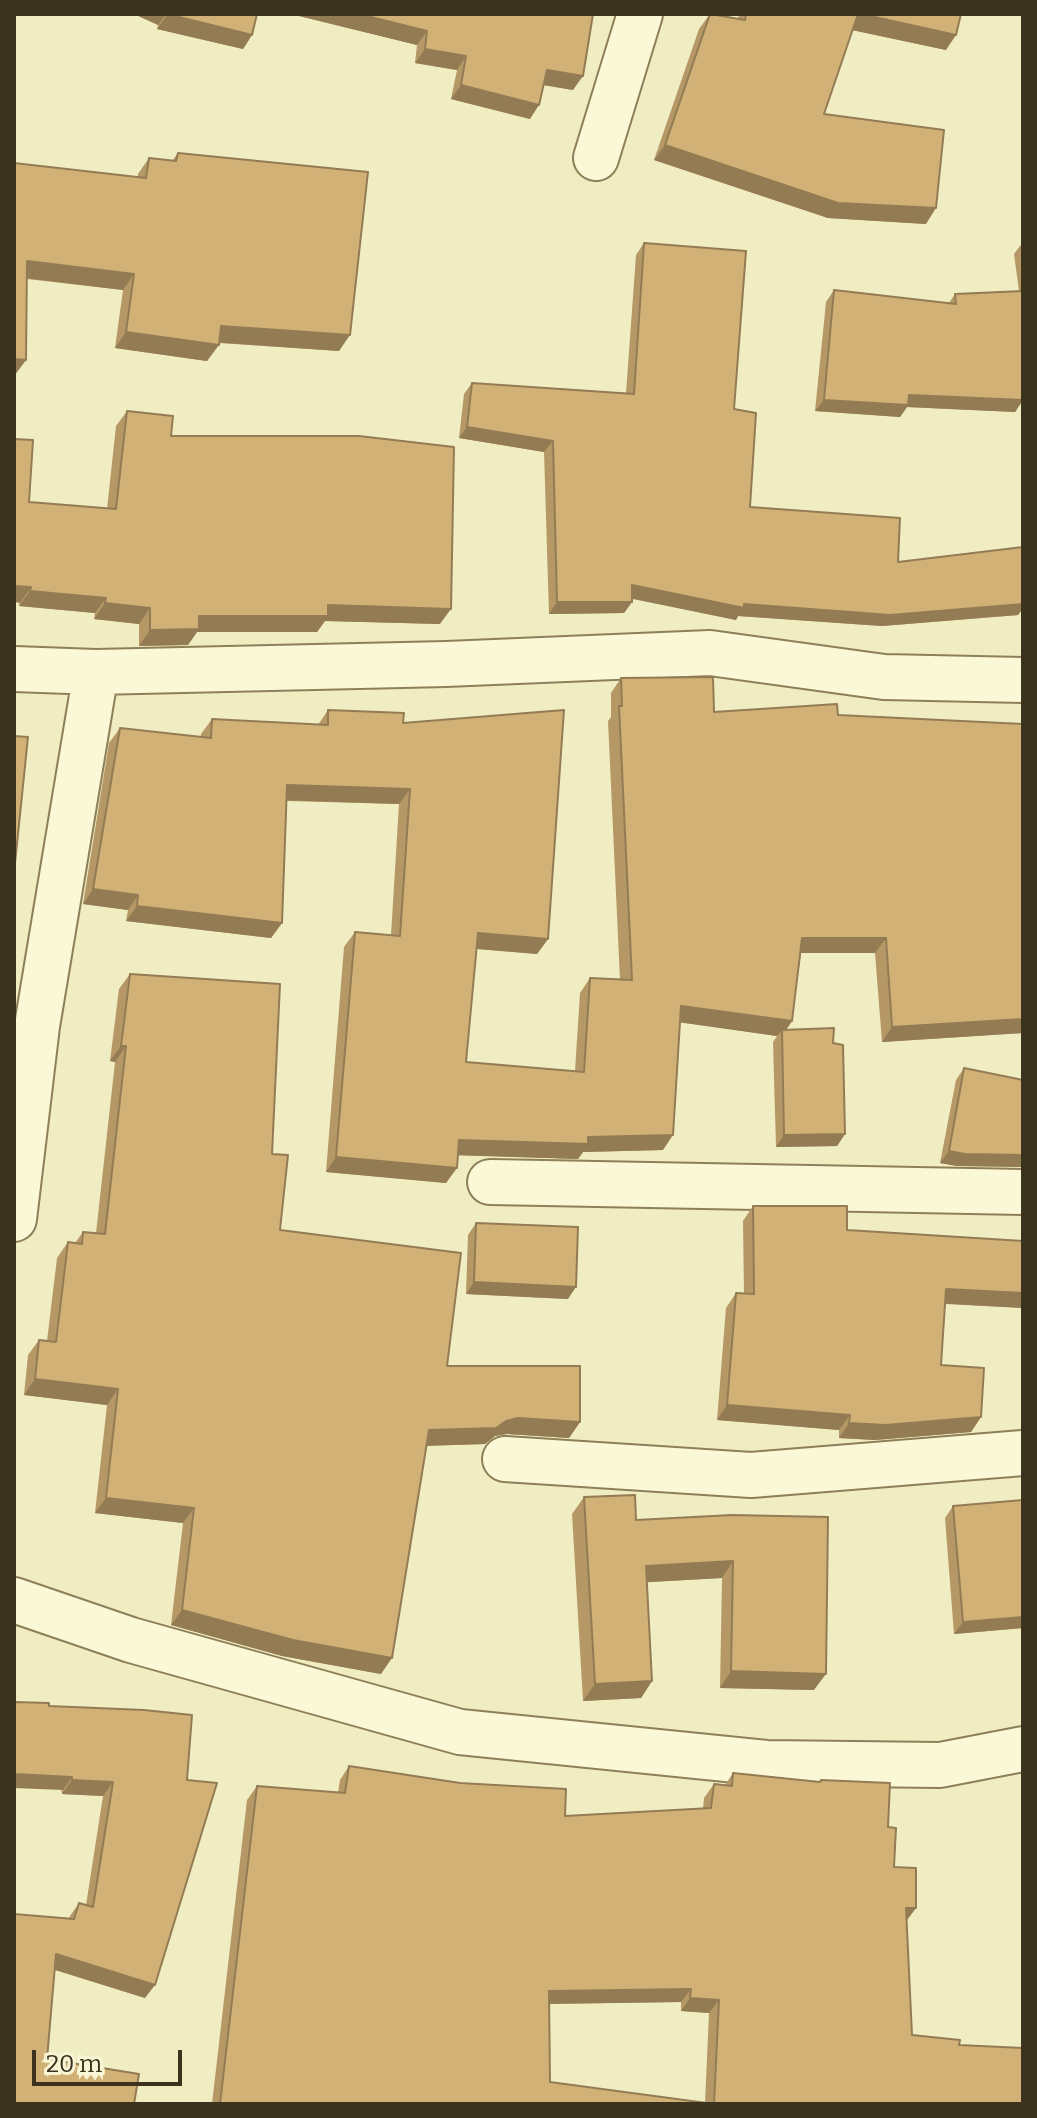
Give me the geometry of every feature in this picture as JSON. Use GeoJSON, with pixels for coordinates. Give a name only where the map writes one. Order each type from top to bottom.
{"type":"FeatureCollection","features":[{"type":"Feature","properties":{"kind":"street"},"geometry":{"type":"LineString","coordinates":[[596,158],[640,14]]}},
{"type":"Feature","properties":{"kind":"street"},"geometry":{"type":"LineString","coordinates":[[14,669],[96,672],[446,664],[710,653],[884,677],[1023,680]]}},
{"type":"Feature","properties":{"kind":"street"},"geometry":{"type":"LineString","coordinates":[[14,1219],[37,1026],[96,672]]}},
{"type":"Feature","properties":{"kind":"street"},"geometry":{"type":"LineString","coordinates":[[490,1182],[1023,1192]]}},
{"type":"Feature","properties":{"kind":"street"},"geometry":{"type":"LineString","coordinates":[[505,1459],[751,1475],[1023,1453]]}},
{"type":"Feature","properties":{"kind":"street"},"geometry":{"type":"LineString","coordinates":[[14,1600],[131,1640],[460,1732],[766,1763],[940,1765],[1023,1749]]}},
{"type":"Feature","properties":{"kind":"building"},"geometry":{"type":"Polygon","coordinates":[[[167,14],[257,14],[252,35],[167,14]]]}},
{"type":"Feature","properties":{"kind":"building"},"geometry":{"type":"Polygon","coordinates":[[[359,14],[593,14],[583,76],[547,70],[539,105],[461,85],[466,56],[425,49],[427,31],[359,14]]]}},
{"type":"Feature","properties":{"kind":"building"},"geometry":{"type":"Polygon","coordinates":[[[710,14],[745,20],[746,14],[858,14],[824,114],[944,130],[936,208],[838,203],[665,145],[710,14]]]}},
{"type":"Feature","properties":{"kind":"building"},"geometry":{"type":"Polygon","coordinates":[[[861,14],[961,14],[956,35],[861,14]]]}},
{"type":"Feature","properties":{"kind":"building"},"geometry":{"type":"Polygon","coordinates":[[[178,153],[368,172],[350,335],[221,326],[219,345],[126,332],[134,274],[27,261],[26,360],[14,359],[14,163],[146,178],[149,158],[176,161],[178,153]]]}},
{"type":"Feature","properties":{"kind":"building"},"geometry":{"type":"Polygon","coordinates":[[[644,243],[746,251],[734,409],[756,413],[750,507],[900,518],[898,562],[1023,547],[1023,604],[890,615],[744,604],[744,608],[632,585],[632,602],[557,602],[553,441],[467,427],[472,383],[634,394],[644,243]]]}},
{"type":"Feature","properties":{"kind":"building"},"geometry":{"type":"Polygon","coordinates":[[[834,290],[956,304],[955,294],[1023,291],[1023,400],[909,395],[908,405],[824,400],[834,290]]]}},
{"type":"Feature","properties":{"kind":"building"},"geometry":{"type":"Polygon","coordinates":[[[127,411],[173,416],[171,436],[359,436],[454,447],[451,609],[328,605],[328,616],[199,616],[199,629],[150,630],[150,608],[105,603],[106,598],[30,591],[31,587],[14,586],[14,439],[33,440],[29,502],[116,509],[127,411]]]}},
{"type":"Feature","properties":{"kind":"building"},"geometry":{"type":"Polygon","coordinates":[[[713,677],[714,712],[837,704],[838,715],[1023,724],[1023,1019],[892,1027],[886,938],[802,938],[792,1021],[681,1006],[673,1135],[588,1137],[588,1144],[459,1140],[457,1168],[336,1157],[355,932],[400,936],[410,789],[287,785],[282,923],[137,906],[138,895],[93,889],[120,728],[211,738],[212,719],[328,725],[328,710],[404,713],[403,723],[564,710],[548,939],[478,933],[466,1062],[584,1072],[590,978],[632,980],[619,706],[622,706],[621,678],[713,677]]]}},
{"type":"Feature","properties":{"kind":"building"},"geometry":{"type":"Polygon","coordinates":[[[14,736],[28,737],[14,873],[14,736]]]}},
{"type":"Feature","properties":{"kind":"building"},"geometry":{"type":"Polygon","coordinates":[[[130,974],[280,984],[272,1154],[288,1155],[280,1230],[461,1253],[447,1366],[580,1366],[580,1422],[518,1418],[496,1428],[429,1430],[392,1658],[293,1640],[182,1610],[194,1508],[106,1498],[118,1389],[35,1379],[39,1340],[56,1342],[68,1242],[82,1244],[83,1232],[105,1234],[126,1046],[121,1046],[130,974]]]}},
{"type":"Feature","properties":{"kind":"building"},"geometry":{"type":"Polygon","coordinates":[[[834,1028],[833,1043],[843,1045],[845,1134],[784,1135],[782,1030],[834,1028]]]}},
{"type":"Feature","properties":{"kind":"building"},"geometry":{"type":"Polygon","coordinates":[[[964,1068],[1023,1080],[1023,1155],[949,1151],[964,1068]]]}},
{"type":"Feature","properties":{"kind":"building"},"geometry":{"type":"Polygon","coordinates":[[[753,1206],[847,1206],[847,1230],[1023,1241],[1023,1293],[946,1289],[941,1365],[984,1368],[981,1417],[886,1425],[849,1423],[850,1415],[727,1405],[736,1293],[754,1294],[753,1206]]]}},
{"type":"Feature","properties":{"kind":"building"},"geometry":{"type":"Polygon","coordinates":[[[476,1223],[578,1227],[576,1287],[474,1282],[476,1223]]]}},
{"type":"Feature","properties":{"kind":"building"},"geometry":{"type":"Polygon","coordinates":[[[635,1495],[636,1520],[732,1515],[828,1517],[826,1674],[731,1671],[733,1561],[646,1566],[652,1681],[595,1684],[584,1497],[635,1495]]]}},
{"type":"Feature","properties":{"kind":"building"},"geometry":{"type":"Polygon","coordinates":[[[1023,1500],[1023,1617],[963,1622],[953,1506],[1023,1500]]]}},
{"type":"Feature","properties":{"kind":"building"},"geometry":{"type":"Polygon","coordinates":[[[14,1702],[192,1715],[187,1780],[217,1783],[155,1985],[56,1954],[47,2059],[139,2074],[134,2104],[14,2104],[14,1914],[74,1919],[79,1903],[93,1907],[113,1782],[14,1774],[14,1702]]]}},
{"type":"Feature","properties":{"kind":"building"},"geometry":{"type":"Polygon","coordinates":[[[349,1766],[460,1783],[566,1789],[565,1816],[711,1808],[714,1784],[732,1786],[733,1773],[820,1782],[890,1783],[888,1827],[896,1828],[894,1867],[916,1868],[916,1908],[906,1908],[912,2035],[960,2040],[959,2045],[1023,2048],[1023,2104],[714,2104],[220,2104],[257,1786],[345,1793],[349,1766]],[[691,1989],[549,1991],[550,2082],[714,2104],[719,2000],[690,1998],[691,1989]]]}}]}
